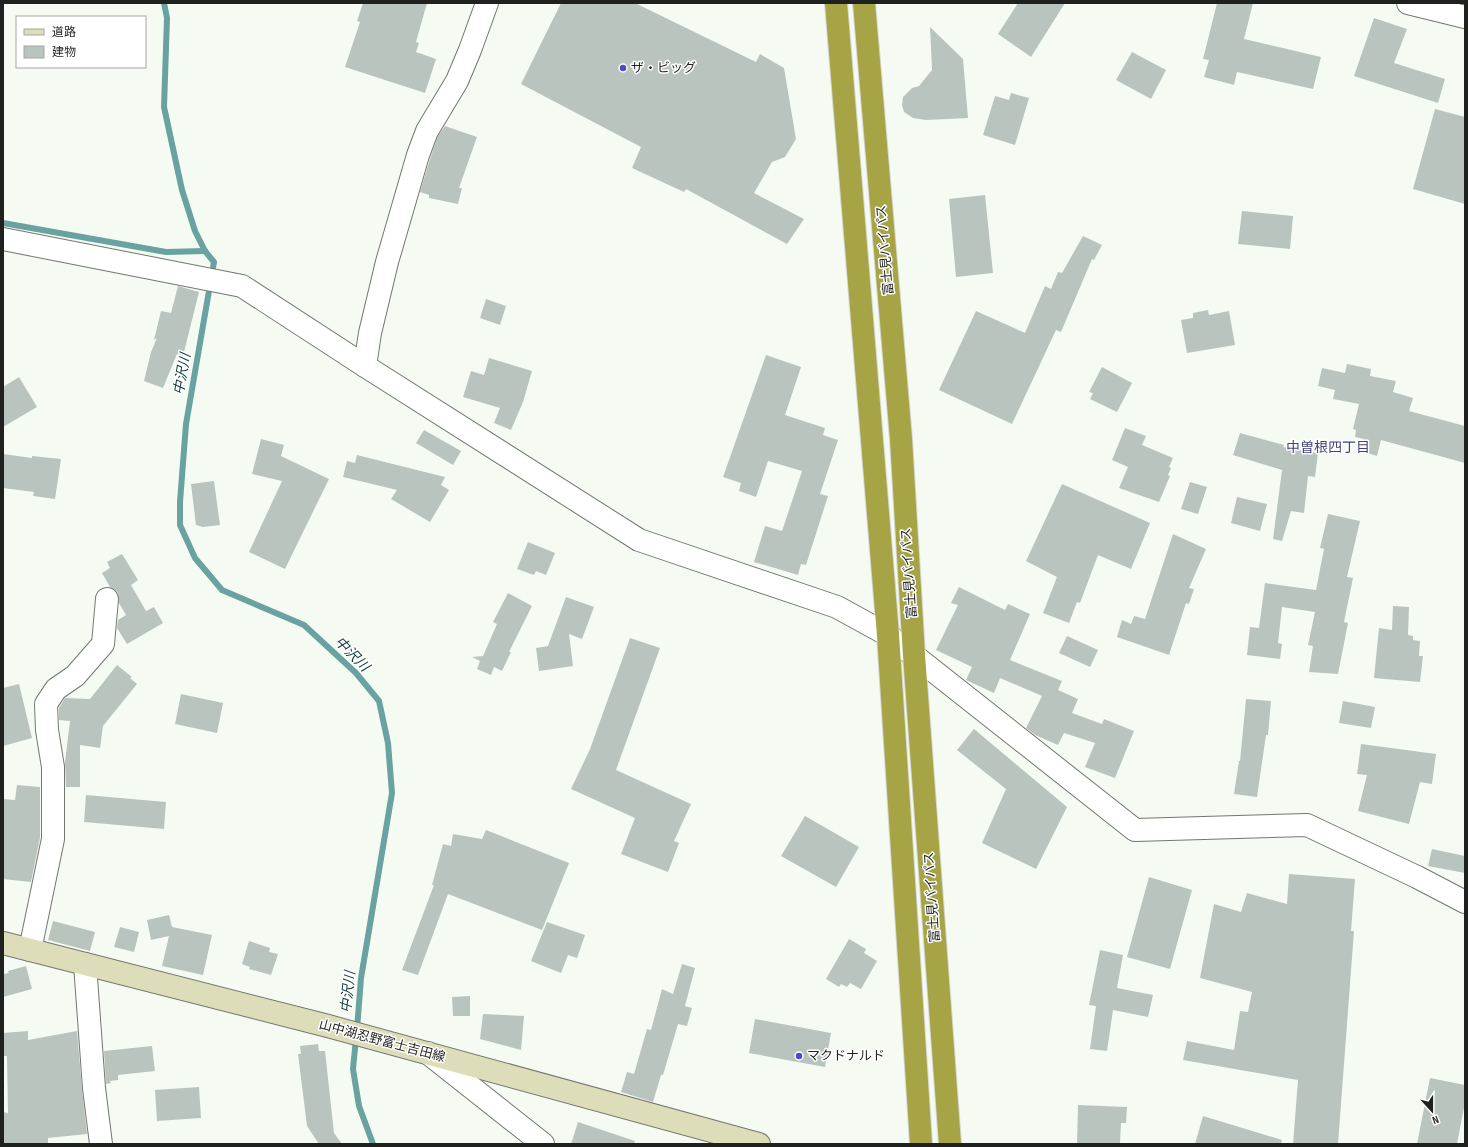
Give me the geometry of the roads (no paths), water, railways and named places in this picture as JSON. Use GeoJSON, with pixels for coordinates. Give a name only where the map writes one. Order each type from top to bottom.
{"type":"FeatureCollection","features":[{"type":"Feature","properties":{"kind":"highway","name":"富士見バイパス"},"geometry":{"type":"LineString","coordinates":[[836,3],[888,635],[921,1144]]}},
{"type":"Feature","properties":{"kind":"highway","name":"富士見バイパス"},"geometry":{"type":"LineString","coordinates":[[864,3],[900,431],[914,655],[950,1144]]}},
{"type":"Feature","properties":{"kind":"main road","name":"山中湖忍野富士吉田線"},"geometry":{"type":"LineString","coordinates":[[3,943],[328,1026],[759,1144]]}},
{"type":"Feature","properties":{"kind":"street"},"geometry":{"type":"LineString","coordinates":[[365,366],[370,333],[387,262],[418,155],[427,131],[457,81],[487,3]]}},
{"type":"Feature","properties":{"kind":"street"},"geometry":{"type":"LineString","coordinates":[[1408,3],[1465,17]]}},
{"type":"Feature","properties":{"kind":"street"},"geometry":{"type":"LineString","coordinates":[[3,239],[242,286],[639,540],[837,607],[888,635],[1135,830],[1307,825],[1417,877],[1465,902]]}},
{"type":"Feature","properties":{"kind":"street"},"geometry":{"type":"LineString","coordinates":[[30,950],[53,839],[53,767],[47,730],[46,704],[56,689],[75,676],[103,644],[107,599]]}},
{"type":"Feature","properties":{"kind":"street"},"geometry":{"type":"LineString","coordinates":[[85,964],[94,1088],[101,1144]]}},
{"type":"Feature","properties":{"kind":"street"},"geometry":{"type":"LineString","coordinates":[[421,1052],[543,1144]]}},
{"type":"Feature","properties":{"kind":"waterway","name":"中沢川"},"geometry":{"type":"LineString","coordinates":[[164,3],[167,18],[164,107],[182,190],[195,231],[205,251],[214,262],[186,424],[180,502],[180,525],[195,558],[222,590],[304,625],[356,673],[379,701],[388,743],[392,793],[361,978],[357,1029]]}},
{"type":"Feature","properties":{"kind":"waterway","name":"中沢川"},"geometry":{"type":"LineString","coordinates":[[3,223],[166,252],[205,251]]}},
{"type":"Feature","properties":{"kind":"waterway","name":"中沢川"},"geometry":{"type":"LineString","coordinates":[[356,1038],[353,1069],[359,1106],[373,1144]]}},
{"type":"Feature","properties":{"kind":"place","name":"ザ・ビッグ"},"geometry":{"type":"Point","coordinates":[623,68]}},
{"type":"Feature","properties":{"kind":"place","name":"マクドナルド"},"geometry":{"type":"Point","coordinates":[799,1056]}},
{"type":"Feature","properties":{"kind":"district","name":"中曽根四丁目"},"geometry":{"type":"Point","coordinates":[1328,447]}}]}
